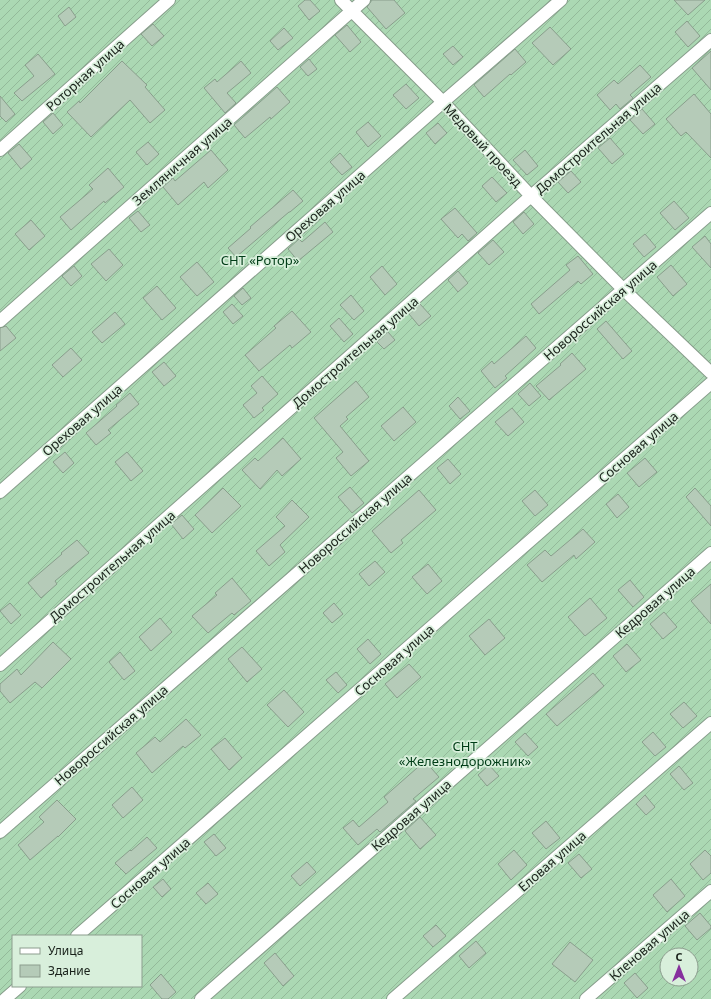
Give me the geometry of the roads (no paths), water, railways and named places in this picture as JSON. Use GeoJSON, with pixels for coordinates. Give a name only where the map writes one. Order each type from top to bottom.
{"type":"FeatureCollection","features":[{"type":"Feature","properties":{"kind":"street","name":"Роторная улица"},"geometry":{"type":"LineString","coordinates":[[0,150],[169,0]]}},
{"type":"Feature","properties":{"kind":"street","name":"Медовый проезд"},"geometry":{"type":"LineString","coordinates":[[341,0],[443,102],[531,196],[623,289],[711,374]]}},
{"type":"Feature","properties":{"kind":"street","name":"Земляничная улица"},"geometry":{"type":"LineString","coordinates":[[0,321],[364,0]]}},
{"type":"Feature","properties":{"kind":"street","name":"Ореховая улица"},"geometry":{"type":"LineString","coordinates":[[0,492],[561,0]]}},
{"type":"Feature","properties":{"kind":"street","name":"Домостроительная улица"},"geometry":{"type":"LineString","coordinates":[[0,665],[531,196],[711,40]]}},
{"type":"Feature","properties":{"kind":"street","name":"Новороссийская улица"},"geometry":{"type":"LineString","coordinates":[[0,832],[711,213]]}},
{"type":"Feature","properties":{"kind":"street","name":"Сосновая улица"},"geometry":{"type":"LineString","coordinates":[[78,935],[711,383]]}},
{"type":"Feature","properties":{"kind":"street","name":"Кедровая улица"},"geometry":{"type":"LineString","coordinates":[[201,999],[711,553]]}},
{"type":"Feature","properties":{"kind":"street","name":"Еловая улица"},"geometry":{"type":"LineString","coordinates":[[393,999],[711,723]]}},
{"type":"Feature","properties":{"kind":"street","name":"Кленовая улица"},"geometry":{"type":"LineString","coordinates":[[586,999],[711,891]]}},
{"type":"Feature","properties":{"kind":"street"},"geometry":{"type":"LineString","coordinates":[[5,999],[19,987]]}},
{"type":"Feature","properties":{"kind":"park label","name":"СНТ «Ротор»"},"geometry":{"type":"Point","coordinates":[260,260]}},
{"type":"Feature","properties":{"kind":"park label","name":"СНТ «Железнодорожник»"},"geometry":{"type":"Point","coordinates":[465,754]}}]}
